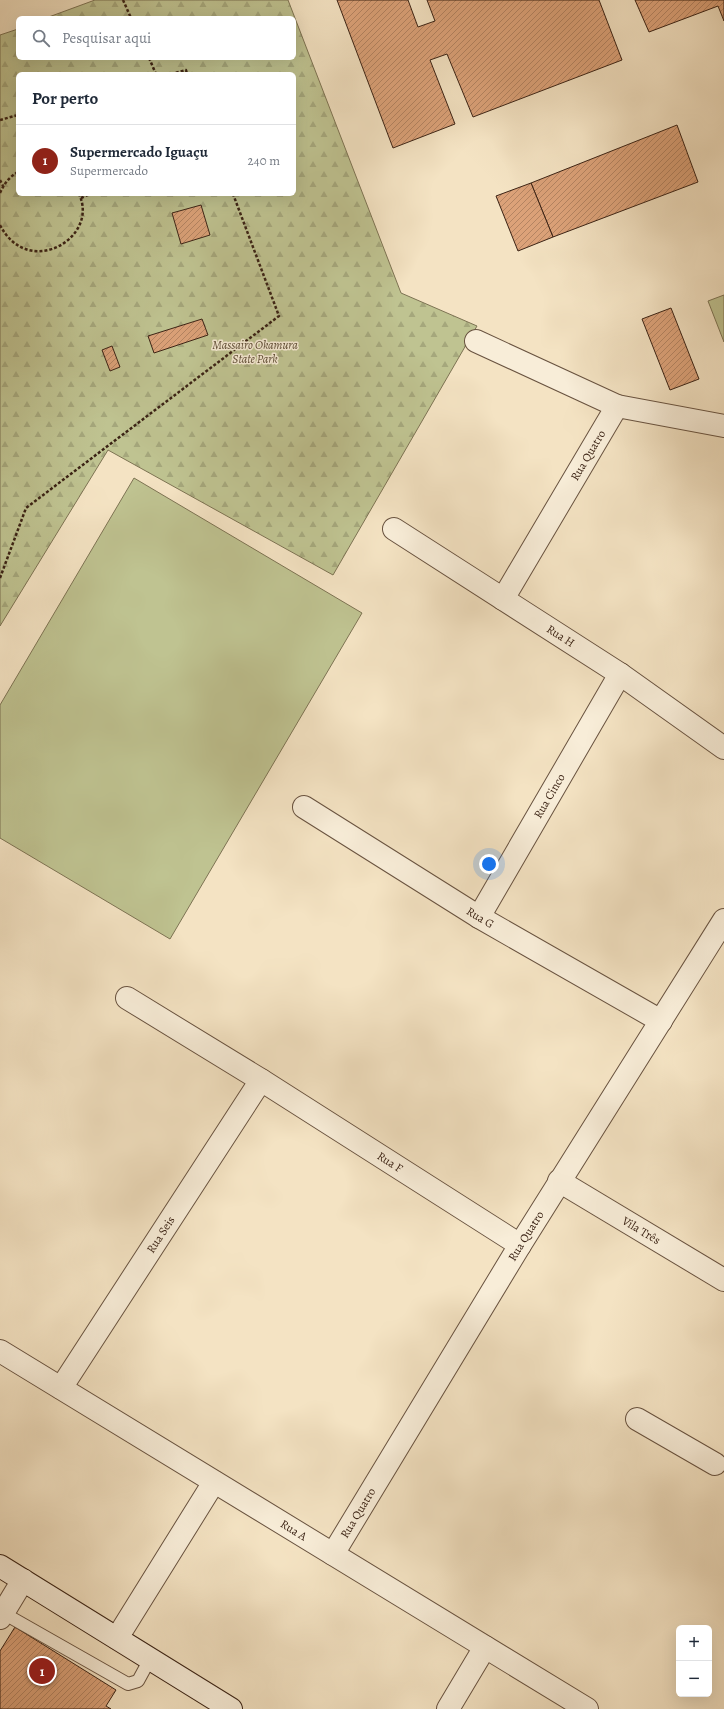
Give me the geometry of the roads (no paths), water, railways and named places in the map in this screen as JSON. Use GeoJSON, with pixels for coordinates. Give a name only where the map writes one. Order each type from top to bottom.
{"type":"FeatureCollection","features":[{"type":"Feature","properties":{"kind":"street"},"geometry":{"type":"LineString","coordinates":[[476,341],[617,406],[724,426]]}},
{"type":"Feature","properties":{"kind":"street","name":"Rua Quatro"},"geometry":{"type":"LineString","coordinates":[[503,599],[617,406]]}},
{"type":"Feature","properties":{"kind":"street","name":"Rua H"},"geometry":{"type":"LineString","coordinates":[[394,529],[620,674],[724,748]]}},
{"type":"Feature","properties":{"kind":"street","name":"Rua Cinco"},"geometry":{"type":"LineString","coordinates":[[479,917],[620,674]]}},
{"type":"Feature","properties":{"kind":"street","name":"Rua G"},"geometry":{"type":"LineString","coordinates":[[304,808],[479,917],[661,1021]]}},
{"type":"Feature","properties":{"kind":"street","name":"Rua Quatro"},"geometry":{"type":"LineString","coordinates":[[333,1554],[559,1181],[724,920]]}},
{"type":"Feature","properties":{"kind":"street","name":"Rua F"},"geometry":{"type":"LineString","coordinates":[[127,998],[261,1080],[520,1245]]}},
{"type":"Feature","properties":{"kind":"street","name":"Rua Seis"},"geometry":{"type":"LineString","coordinates":[[61,1388],[261,1080]]}},
{"type":"Feature","properties":{"kind":"street","name":"Vila Três"},"geometry":{"type":"LineString","coordinates":[[559,1181],[724,1280]]}},
{"type":"Feature","properties":{"kind":"street","name":"Rua A"},"geometry":{"type":"LineString","coordinates":[[0,1351],[587,1709]]}},
{"type":"Feature","properties":{"kind":"street"},"geometry":{"type":"LineString","coordinates":[[637,1419],[721,1461]]}},
{"type":"Feature","properties":{"kind":"street"},"geometry":{"type":"LineString","coordinates":[[117,1638],[214,1482]]}},
{"type":"Feature","properties":{"kind":"street"},"geometry":{"type":"LineString","coordinates":[[0,1566],[231,1709]]}},
{"type":"Feature","properties":{"kind":"street"},"geometry":{"type":"LineString","coordinates":[[2,1616],[23,1580]]}},
{"type":"Feature","properties":{"kind":"street"},"geometry":{"type":"LineString","coordinates":[[448,1709],[485,1646]]}},
{"type":"Feature","properties":{"kind":"lane"},"geometry":{"type":"LineString","coordinates":[[2,1616],[128,1684],[138,1681],[150,1659]]}},
{"type":"Feature","properties":{"kind":"place","name":"Supermercado Iguaçu"},"geometry":{"type":"Point","coordinates":[42,1671]}},
{"type":"Feature","properties":{"kind":"park label","name":"Massairo Okamura State Park"},"geometry":{"type":"Point","coordinates":[255,352]}}]}
